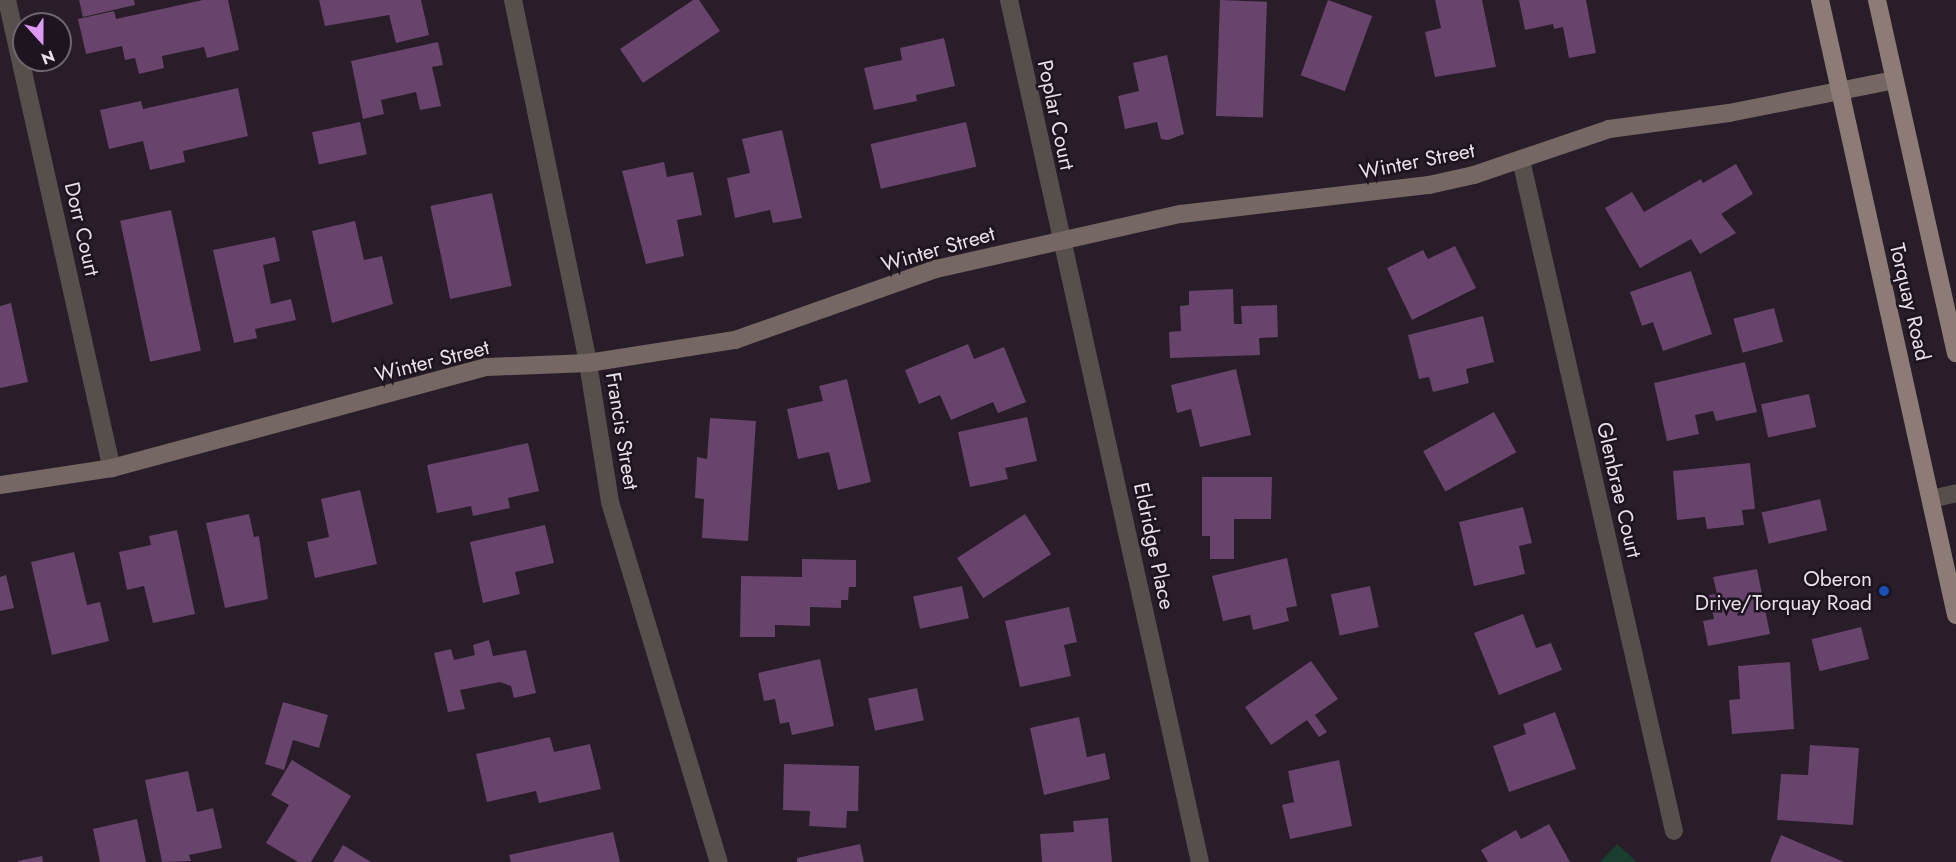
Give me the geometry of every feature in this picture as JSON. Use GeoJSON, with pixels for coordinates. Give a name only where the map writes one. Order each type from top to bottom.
{"type":"FeatureCollection","features":[{"type":"Feature","properties":{"kind":"main road","name":"Torquay Road"},"geometry":{"type":"LineString","coordinates":[[1820,0],[1956,615]]}},
{"type":"Feature","properties":{"kind":"main road","name":"Torquay Road"},"geometry":{"type":"LineString","coordinates":[[1877,0],[1956,353]]}},
{"type":"Feature","properties":{"kind":"street","name":"Dorr Court"},"geometry":{"type":"LineString","coordinates":[[7,0],[112,468]]}},
{"type":"Feature","properties":{"kind":"street","name":"Francis Street"},"geometry":{"type":"LineString","coordinates":[[513,0],[588,363],[610,502],[718,862]]}},
{"type":"Feature","properties":{"kind":"street","name":"Poplar Court"},"geometry":{"type":"LineString","coordinates":[[1009,0],[1063,239]]}},
{"type":"Feature","properties":{"kind":"street","name":"Winter Street"},"geometry":{"type":"LineString","coordinates":[[0,485],[112,468],[487,367],[588,363],[735,340],[936,269],[1063,239],[1181,214],[1430,185],[1521,160],[1610,129],[1730,113],[1894,80]]}},
{"type":"Feature","properties":{"kind":"street","name":"Glenbrae Court"},"geometry":{"type":"LineString","coordinates":[[1521,160],[1674,831]]}},
{"type":"Feature","properties":{"kind":"street","name":"Eldridge Place"},"geometry":{"type":"LineString","coordinates":[[1063,239],[1200,862]]}},
{"type":"Feature","properties":{"kind":"street"},"geometry":{"type":"LineString","coordinates":[[1931,499],[1956,493]]}},
{"type":"Feature","properties":{"kind":"green space"},"geometry":{"type":"Polygon","coordinates":[[[1617,844],[1637,862],[1600,862],[1617,844]]]}},
{"type":"Feature","properties":{"kind":"building"},"geometry":{"type":"Polygon","coordinates":[[[79,0],[134,0],[135,5],[83,17],[79,0]]]}},
{"type":"Feature","properties":{"kind":"building"},"geometry":{"type":"Polygon","coordinates":[[[203,0],[228,0],[239,50],[207,58],[204,47],[162,56],[164,68],[139,74],[135,58],[125,60],[122,46],[86,54],[78,19],[114,11],[116,19],[203,0]]]}},
{"type":"Feature","properties":{"kind":"building"},"geometry":{"type":"Polygon","coordinates":[[[319,0],[421,0],[429,35],[396,43],[389,15],[325,26],[319,0]]]}},
{"type":"Feature","properties":{"kind":"building"},"geometry":{"type":"Polygon","coordinates":[[[693,0],[699,0],[720,31],[643,83],[620,49],[693,0]]]}},
{"type":"Feature","properties":{"kind":"building"},"geometry":{"type":"Polygon","coordinates":[[[1220,0],[1267,2],[1263,118],[1216,116],[1220,0]]]}},
{"type":"Feature","properties":{"kind":"building"},"geometry":{"type":"Polygon","coordinates":[[[1328,0],[1372,16],[1345,91],[1301,75],[1328,0]]]}},
{"type":"Feature","properties":{"kind":"building"},"geometry":{"type":"Polygon","coordinates":[[[1435,0],[1482,0],[1496,67],[1435,77],[1425,32],[1441,28],[1435,0]]]}},
{"type":"Feature","properties":{"kind":"building"},"geometry":{"type":"Polygon","coordinates":[[[1519,0],[1586,0],[1596,53],[1569,58],[1563,27],[1554,29],[1553,24],[1525,30],[1519,0]]]}},
{"type":"Feature","properties":{"kind":"building"},"geometry":{"type":"Polygon","coordinates":[[[944,38],[955,86],[916,95],[917,101],[874,110],[864,68],[902,60],[900,48],[944,38]]]}},
{"type":"Feature","properties":{"kind":"building"},"geometry":{"type":"Polygon","coordinates":[[[438,42],[443,65],[432,67],[441,106],[420,110],[416,92],[381,100],[384,114],[363,119],[351,61],[438,42]]]}},
{"type":"Feature","properties":{"kind":"building"},"geometry":{"type":"Polygon","coordinates":[[[1167,55],[1184,134],[1168,140],[1161,139],[1157,122],[1125,129],[1118,96],[1139,91],[1133,63],[1167,55]]]}},
{"type":"Feature","properties":{"kind":"building"},"geometry":{"type":"Polygon","coordinates":[[[238,88],[248,136],[183,151],[185,162],[150,170],[143,141],[109,149],[100,110],[141,101],[143,109],[238,88]]]}},
{"type":"Feature","properties":{"kind":"building"},"geometry":{"type":"Polygon","coordinates":[[[360,122],[367,154],[319,164],[312,132],[360,122]]]}},
{"type":"Feature","properties":{"kind":"building"},"geometry":{"type":"Polygon","coordinates":[[[966,122],[976,167],[881,189],[871,144],[966,122]]]}},
{"type":"Feature","properties":{"kind":"building"},"geometry":{"type":"Polygon","coordinates":[[[782,130],[802,218],[773,223],[770,210],[735,218],[727,178],[750,173],[742,139],[782,130]]]}},
{"type":"Feature","properties":{"kind":"building"},"geometry":{"type":"Polygon","coordinates":[[[664,162],[667,177],[693,172],[702,215],[677,220],[684,256],[646,264],[622,171],[664,162]]]}},
{"type":"Feature","properties":{"kind":"building"},"geometry":{"type":"Polygon","coordinates":[[[1736,164],[1753,194],[1721,214],[1736,233],[1700,254],[1691,239],[1640,268],[1605,208],[1632,192],[1644,212],[1701,179],[1703,183],[1736,164]]]}},
{"type":"Feature","properties":{"kind":"building"},"geometry":{"type":"Polygon","coordinates":[[[492,193],[512,286],[450,299],[430,206],[492,193]]]}},
{"type":"Feature","properties":{"kind":"building"},"geometry":{"type":"Polygon","coordinates":[[[171,210],[201,351],[150,362],[120,221],[171,210]]]}},
{"type":"Feature","properties":{"kind":"building"},"geometry":{"type":"Polygon","coordinates":[[[355,221],[364,260],[382,256],[393,304],[332,323],[312,231],[355,221]]]}},
{"type":"Feature","properties":{"kind":"building"},"geometry":{"type":"Polygon","coordinates":[[[275,237],[280,261],[263,265],[271,304],[291,299],[296,320],[255,329],[257,338],[234,343],[213,250],[275,237]]]}},
{"type":"Feature","properties":{"kind":"building"},"geometry":{"type":"Polygon","coordinates":[[[1455,246],[1476,288],[1412,320],[1387,268],[1423,250],[1428,259],[1455,246]]]}},
{"type":"Feature","properties":{"kind":"building"},"geometry":{"type":"Polygon","coordinates":[[[1691,271],[1712,334],[1663,351],[1653,322],[1642,326],[1630,292],[1691,271]]]}},
{"type":"Feature","properties":{"kind":"building"},"geometry":{"type":"Polygon","coordinates":[[[1233,289],[1234,324],[1242,324],[1241,306],[1277,305],[1278,337],[1259,338],[1260,355],[1170,358],[1169,332],[1181,331],[1180,306],[1189,305],[1189,291],[1233,289]]]}},
{"type":"Feature","properties":{"kind":"building"},"geometry":{"type":"Polygon","coordinates":[[[11,303],[28,382],[0,388],[0,306],[11,303]]]}},
{"type":"Feature","properties":{"kind":"building"},"geometry":{"type":"Polygon","coordinates":[[[1774,308],[1783,342],[1742,353],[1733,319],[1774,308]]]}},
{"type":"Feature","properties":{"kind":"building"},"geometry":{"type":"Polygon","coordinates":[[[1483,316],[1494,362],[1466,369],[1469,383],[1433,392],[1429,377],[1419,379],[1408,335],[1483,316]]]}},
{"type":"Feature","properties":{"kind":"building"},"geometry":{"type":"Polygon","coordinates":[[[968,344],[974,359],[1004,347],[1026,402],[998,413],[993,402],[951,420],[940,395],[919,404],[905,370],[968,344]]]}},
{"type":"Feature","properties":{"kind":"building"},"geometry":{"type":"Polygon","coordinates":[[[1745,362],[1757,412],[1716,421],[1713,411],[1695,415],[1699,434],[1667,441],[1654,383],[1745,362]]]}},
{"type":"Feature","properties":{"kind":"building"},"geometry":{"type":"Polygon","coordinates":[[[1236,369],[1251,435],[1200,447],[1191,409],[1177,413],[1171,385],[1236,369]]]}},
{"type":"Feature","properties":{"kind":"building"},"geometry":{"type":"Polygon","coordinates":[[[847,379],[871,482],[838,490],[829,452],[798,459],[787,409],[823,401],[819,386],[847,379]]]}},
{"type":"Feature","properties":{"kind":"building"},"geometry":{"type":"Polygon","coordinates":[[[1809,394],[1816,427],[1768,437],[1761,404],[1809,394]]]}},
{"type":"Feature","properties":{"kind":"building"},"geometry":{"type":"Polygon","coordinates":[[[1494,412],[1516,452],[1445,492],[1423,451],[1494,412]]]}},
{"type":"Feature","properties":{"kind":"building"},"geometry":{"type":"Polygon","coordinates":[[[1027,417],[1037,461],[1005,468],[1008,479],[970,487],[958,432],[1027,417]]]}},
{"type":"Feature","properties":{"kind":"building"},"geometry":{"type":"Polygon","coordinates":[[[710,418],[756,421],[748,541],[702,538],[704,499],[695,498],[697,457],[707,459],[710,418]]]}},
{"type":"Feature","properties":{"kind":"building"},"geometry":{"type":"Polygon","coordinates":[[[528,443],[539,491],[508,498],[510,508],[473,516],[471,506],[437,513],[427,465],[528,443]]]}},
{"type":"Feature","properties":{"kind":"building"},"geometry":{"type":"Polygon","coordinates":[[[1750,463],[1755,509],[1742,510],[1744,525],[1707,529],[1705,517],[1677,520],[1673,471],[1750,463]]]}},
{"type":"Feature","properties":{"kind":"building"},"geometry":{"type":"Polygon","coordinates":[[[1202,477],[1272,477],[1271,519],[1234,519],[1234,559],[1210,559],[1210,536],[1202,536],[1202,477]]]}},
{"type":"Feature","properties":{"kind":"building"},"geometry":{"type":"Polygon","coordinates":[[[360,490],[377,564],[315,578],[307,542],[329,537],[321,499],[360,490]]]}},
{"type":"Feature","properties":{"kind":"building"},"geometry":{"type":"Polygon","coordinates":[[[1820,499],[1827,530],[1769,544],[1762,512],[1820,499]]]}},
{"type":"Feature","properties":{"kind":"building"},"geometry":{"type":"Polygon","coordinates":[[[1523,507],[1532,543],[1519,546],[1525,574],[1474,586],[1459,522],[1523,507]]]}},
{"type":"Feature","properties":{"kind":"building"},"geometry":{"type":"Polygon","coordinates":[[[249,514],[254,537],[259,536],[268,599],[225,608],[206,523],[249,514]]]}},
{"type":"Feature","properties":{"kind":"building"},"geometry":{"type":"Polygon","coordinates":[[[1025,514],[1051,554],[983,598],[957,558],[1025,514]]]}},
{"type":"Feature","properties":{"kind":"building"},"geometry":{"type":"Polygon","coordinates":[[[545,525],[554,563],[515,572],[520,594],[483,603],[470,542],[545,525]]]}},
{"type":"Feature","properties":{"kind":"building"},"geometry":{"type":"Polygon","coordinates":[[[177,530],[195,614],[153,623],[144,586],[127,590],[119,552],[151,545],[149,536],[177,530]]]}},
{"type":"Feature","properties":{"kind":"building"},"geometry":{"type":"Polygon","coordinates":[[[74,552],[87,605],[100,602],[109,641],[52,655],[31,562],[74,552]]]}},
{"type":"Feature","properties":{"kind":"building"},"geometry":{"type":"Polygon","coordinates":[[[1287,558],[1297,606],[1286,608],[1289,621],[1253,630],[1250,615],[1223,621],[1212,576],[1287,558]]]}},
{"type":"Feature","properties":{"kind":"building"},"geometry":{"type":"Polygon","coordinates":[[[802,559],[856,560],[856,587],[849,587],[848,600],[841,600],[841,608],[810,607],[810,626],[775,625],[775,637],[740,637],[741,576],[802,577],[802,559]]]}},
{"type":"Feature","properties":{"kind":"building"},"geometry":{"type":"Polygon","coordinates":[[[1757,569],[1770,634],[1708,646],[1703,621],[1714,619],[1709,595],[1717,594],[1713,577],[1757,569]]]}},
{"type":"Feature","properties":{"kind":"building"},"geometry":{"type":"Polygon","coordinates":[[[6,575],[14,608],[0,611],[0,577],[6,575]]]}},
{"type":"Feature","properties":{"kind":"building"},"geometry":{"type":"Polygon","coordinates":[[[962,586],[969,618],[920,629],[913,596],[962,586]]]}},
{"type":"Feature","properties":{"kind":"building"},"geometry":{"type":"Polygon","coordinates":[[[1370,586],[1379,627],[1340,635],[1331,594],[1370,586]]]}},
{"type":"Feature","properties":{"kind":"building"},"geometry":{"type":"Polygon","coordinates":[[[1069,607],[1077,642],[1064,645],[1071,676],[1020,687],[1005,621],[1069,607]]]}},
{"type":"Feature","properties":{"kind":"building"},"geometry":{"type":"Polygon","coordinates":[[[1523,614],[1536,648],[1551,643],[1562,670],[1499,695],[1474,633],[1523,614]]]}},
{"type":"Feature","properties":{"kind":"building"},"geometry":{"type":"Polygon","coordinates":[[[1861,627],[1869,659],[1819,671],[1812,639],[1861,627]]]}},
{"type":"Feature","properties":{"kind":"building"},"geometry":{"type":"Polygon","coordinates":[[[489,640],[493,656],[526,650],[536,693],[514,698],[511,686],[500,682],[460,690],[465,709],[448,712],[434,653],[451,649],[454,660],[475,655],[473,645],[489,640]]]}},
{"type":"Feature","properties":{"kind":"building"},"geometry":{"type":"Polygon","coordinates":[[[820,659],[834,726],[792,735],[789,722],[780,724],[775,699],[764,701],[758,673],[820,659]]]}},
{"type":"Feature","properties":{"kind":"building"},"geometry":{"type":"Polygon","coordinates":[[[1311,661],[1338,699],[1315,715],[1327,732],[1319,737],[1307,720],[1271,745],[1245,707],[1311,661]]]}},
{"type":"Feature","properties":{"kind":"building"},"geometry":{"type":"Polygon","coordinates":[[[1790,662],[1794,729],[1732,734],[1729,700],[1740,699],[1738,666],[1790,662]]]}},
{"type":"Feature","properties":{"kind":"building"},"geometry":{"type":"Polygon","coordinates":[[[917,688],[924,720],[875,731],[868,698],[917,688]]]}},
{"type":"Feature","properties":{"kind":"building"},"geometry":{"type":"Polygon","coordinates":[[[283,702],[328,715],[319,748],[293,740],[284,770],[265,764],[283,702]]]}},
{"type":"Feature","properties":{"kind":"building"},"geometry":{"type":"Polygon","coordinates":[[[1555,712],[1576,769],[1509,792],[1493,746],[1526,734],[1523,724],[1555,712]]]}},
{"type":"Feature","properties":{"kind":"building"},"geometry":{"type":"Polygon","coordinates":[[[1079,717],[1087,757],[1105,753],[1110,779],[1044,795],[1030,728],[1079,717]]]}},
{"type":"Feature","properties":{"kind":"building"},"geometry":{"type":"Polygon","coordinates":[[[550,737],[554,752],[590,744],[601,789],[539,803],[536,791],[487,802],[476,754],[550,737]]]}},
{"type":"Feature","properties":{"kind":"building"},"geometry":{"type":"Polygon","coordinates":[[[1810,745],[1859,748],[1853,825],[1777,820],[1781,774],[1808,775],[1810,745]]]}},
{"type":"Feature","properties":{"kind":"building"},"geometry":{"type":"Polygon","coordinates":[[[292,760],[351,796],[311,862],[298,862],[266,843],[289,805],[271,795],[292,760]]]}},
{"type":"Feature","properties":{"kind":"building"},"geometry":{"type":"Polygon","coordinates":[[[1339,760],[1352,826],[1290,839],[1282,805],[1294,802],[1288,771],[1339,760]]]}},
{"type":"Feature","properties":{"kind":"building"},"geometry":{"type":"Polygon","coordinates":[[[784,764],[859,766],[858,811],[847,811],[846,828],[809,826],[810,811],[783,810],[784,764]]]}},
{"type":"Feature","properties":{"kind":"building"},"geometry":{"type":"Polygon","coordinates":[[[188,771],[197,812],[213,808],[222,848],[189,855],[191,861],[162,862],[145,780],[188,771]]]}},
{"type":"Feature","properties":{"kind":"building"},"geometry":{"type":"Polygon","coordinates":[[[1108,818],[1112,862],[1042,862],[1040,834],[1074,832],[1073,821],[1108,818]]]}},
{"type":"Feature","properties":{"kind":"building"},"geometry":{"type":"Polygon","coordinates":[[[137,819],[146,862],[100,862],[93,829],[137,819]]]}},
{"type":"Feature","properties":{"kind":"building"},"geometry":{"type":"Polygon","coordinates":[[[1549,824],[1570,862],[1488,862],[1481,850],[1516,830],[1521,839],[1549,824]]]}},
{"type":"Feature","properties":{"kind":"building"},"geometry":{"type":"Polygon","coordinates":[[[613,832],[620,862],[511,862],[509,855],[613,832]]]}},
{"type":"Feature","properties":{"kind":"building"},"geometry":{"type":"Polygon","coordinates":[[[1781,835],[1844,862],[1770,862],[1781,835]]]}},
{"type":"Feature","properties":{"kind":"building"},"geometry":{"type":"Polygon","coordinates":[[[860,844],[864,862],[797,862],[797,858],[860,844]]]}},
{"type":"Feature","properties":{"kind":"building"},"geometry":{"type":"Polygon","coordinates":[[[343,845],[371,862],[333,862],[343,845]]]}},
{"type":"Feature","properties":{"kind":"building"},"geometry":{"type":"Polygon","coordinates":[[[42,856],[43,862],[18,862],[18,861],[42,856]]]}},
{"type":"Feature","properties":{"kind":"place","name":"Oberon Drive/Torquay Road"},"geometry":{"type":"Point","coordinates":[1884,591]}}]}
